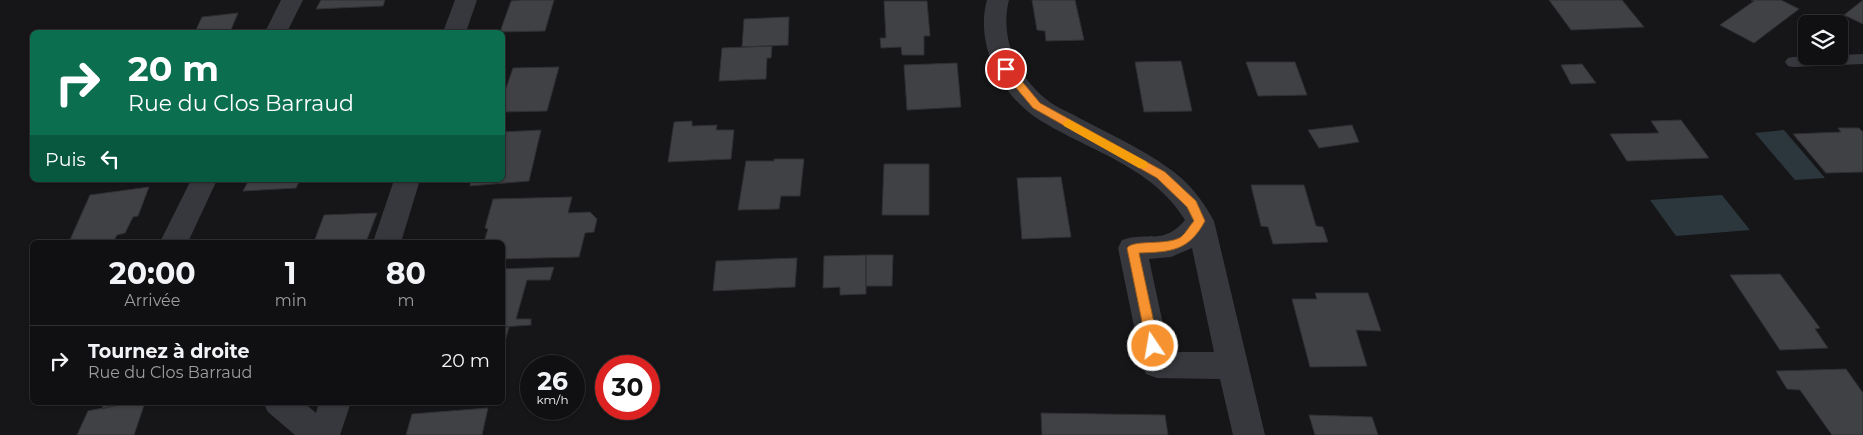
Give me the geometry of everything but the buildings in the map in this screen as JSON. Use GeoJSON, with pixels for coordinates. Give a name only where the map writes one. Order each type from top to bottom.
{"type":"FeatureCollection","features":[{"type":"Feature","properties":{"kind":"street"},"geometry":{"type":"LineString","coordinates":[[277,30],[292,0]]}},
{"type":"Feature","properties":{"kind":"street"},"geometry":{"type":"LineString","coordinates":[[456,30],[466,0]]}},
{"type":"Feature","properties":{"kind":"street"},"geometry":{"type":"LineString","coordinates":[[998,0],[995,8],[995,39],[1006,69],[1036,105],[1161,175],[1192,204],[1200,221],[1249,435]]}},
{"type":"Feature","properties":{"kind":"street"},"geometry":{"type":"LineString","coordinates":[[175,240],[203,182]]}},
{"type":"Feature","properties":{"kind":"street"},"geometry":{"type":"LineString","coordinates":[[388,240],[406,182]]}},
{"type":"Feature","properties":{"kind":"street"},"geometry":{"type":"LineString","coordinates":[[1200,221],[1186,240],[1167,248],[1132,248],[1157,365],[1232,366]]}},
{"type":"Feature","properties":{"kind":"street"},"geometry":{"type":"LineString","coordinates":[[283,405],[319,435]]}},
{"type":"Feature","properties":{"kind":"street"},"geometry":{"type":"LineString","coordinates":[[324,435],[334,405]]}},
{"type":"Feature","properties":{"kind":"lane"},"geometry":{"type":"LineString","coordinates":[[1793,62],[1863,59]]}},
{"type":"Feature","properties":{"kind":"shaded area"},"geometry":{"type":"Polygon","coordinates":[[[1784,130],[1825,178],[1795,180],[1755,133],[1784,130]]]}},
{"type":"Feature","properties":{"kind":"shaded area"},"geometry":{"type":"Polygon","coordinates":[[[1722,195],[1750,230],[1676,236],[1650,200],[1722,195]]]}},
{"type":"Feature","properties":{"kind":"slow traffic"},"geometry":{"type":"LineString","coordinates":[[1068,123],[1143,165]]}},
{"type":"Feature","properties":{"kind":"route"},"geometry":{"type":"LineString","coordinates":[[1006,69],[1036,105],[1161,175],[1192,204],[1200,221],[1186,240],[1167,248],[1132,248],[1153,346]]}}]}
